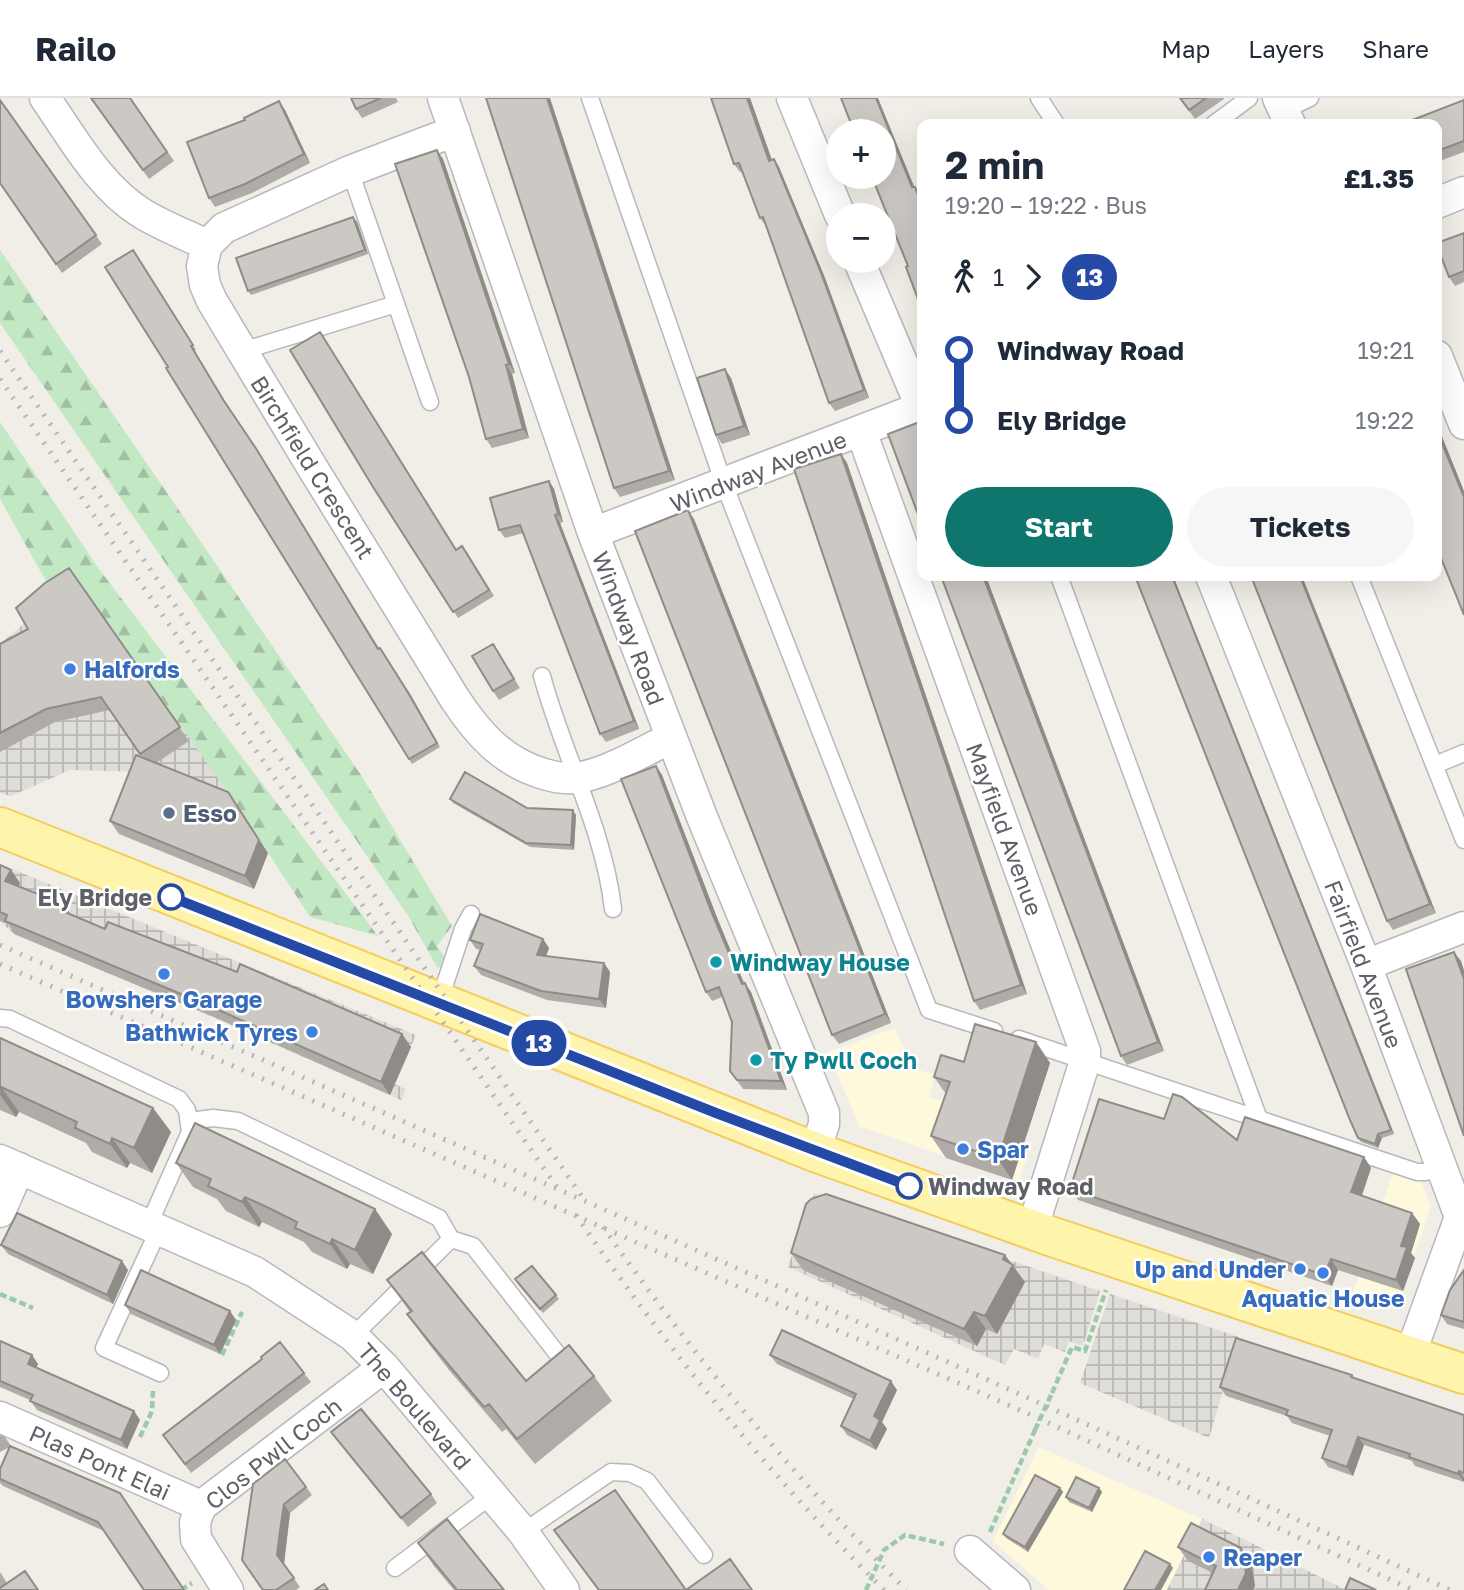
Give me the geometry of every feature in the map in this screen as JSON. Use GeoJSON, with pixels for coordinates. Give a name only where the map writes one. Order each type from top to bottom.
{"type":"FeatureCollection","features":[{"type":"Feature","properties":{"kind":"main road"},"geometry":{"type":"LineString","coordinates":[[0,827],[815,1152],[1032,1230],[1464,1374]]}},
{"type":"Feature","properties":{"kind":"street"},"geometry":{"type":"LineString","coordinates":[[45,98],[103,179],[122,198],[143,214],[207,245],[225,228],[350,171],[455,131]]}},
{"type":"Feature","properties":{"kind":"street","name":"Windway Road"},"geometry":{"type":"LineString","coordinates":[[443,98],[593,533],[671,738],[824,1113],[824,1124],[815,1152]]}},
{"type":"Feature","properties":{"kind":"street"},"geometry":{"type":"LineString","coordinates":[[792,98],[835,203]]}},
{"type":"Feature","properties":{"kind":"street"},"geometry":{"type":"LineString","coordinates":[[1442,200],[1464,192]]}},
{"type":"Feature","properties":{"kind":"street","name":"Birchfield Crescent"},"geometry":{"type":"LineString","coordinates":[[207,245],[202,266],[205,285],[312,467],[473,726],[510,760],[531,770],[576,778],[596,773],[671,738]]}},
{"type":"Feature","properties":{"kind":"street"},"geometry":{"type":"LineString","coordinates":[[864,273],[917,395]]}},
{"type":"Feature","properties":{"kind":"street"},"geometry":{"type":"LineString","coordinates":[[1442,369],[1464,424]]}},
{"type":"Feature","properties":{"kind":"street","name":"Windway Avenue"},"geometry":{"type":"LineString","coordinates":[[593,533],[917,409]]}},
{"type":"Feature","properties":{"kind":"street","name":"Mayfield Avenue"},"geometry":{"type":"LineString","coordinates":[[861,431],[1085,1051],[1085,1061]]}},
{"type":"Feature","properties":{"kind":"street","name":"Fairfield Avenue"},"geometry":{"type":"LineString","coordinates":[[1213,581],[1366,965],[1460,1217],[1458,1245],[1410,1355]]}},
{"type":"Feature","properties":{"kind":"street"},"geometry":{"type":"LineString","coordinates":[[1366,965],[1464,927]]}},
{"type":"Feature","properties":{"kind":"street"},"geometry":{"type":"LineString","coordinates":[[1032,1230],[1085,1061]]}},
{"type":"Feature","properties":{"kind":"street"},"geometry":{"type":"LineString","coordinates":[[0,1212],[9,1164]]}},
{"type":"Feature","properties":{"kind":"street","name":"The Boulevard"},"geometry":{"type":"LineString","coordinates":[[9,1164],[255,1272],[353,1336],[384,1367],[492,1494],[564,1590]]}},
{"type":"Feature","properties":{"kind":"street","name":"Clos Pwll Coch"},"geometry":{"type":"LineString","coordinates":[[228,1590],[196,1539],[195,1522],[201,1506],[384,1367]]}},
{"type":"Feature","properties":{"kind":"street","name":"Plas Pont Elai"},"geometry":{"type":"LineString","coordinates":[[0,1417],[201,1506]]}},
{"type":"Feature","properties":{"kind":"street"},"geometry":{"type":"LineString","coordinates":[[970,1550],[1015,1590]]}},
{"type":"Feature","properties":{"kind":"lane"},"geometry":{"type":"LineString","coordinates":[[590,98],[724,484],[929,1010],[1418,1172],[1441,1167]]}},
{"type":"Feature","properties":{"kind":"lane"},"geometry":{"type":"LineString","coordinates":[[1039,98],[1053,119]]}},
{"type":"Feature","properties":{"kind":"lane"},"geometry":{"type":"LineString","coordinates":[[1221,119],[1249,98]]}},
{"type":"Feature","properties":{"kind":"lane"},"geometry":{"type":"LineString","coordinates":[[350,171],[430,402]]}},
{"type":"Feature","properties":{"kind":"lane"},"geometry":{"type":"LineString","coordinates":[[242,351],[396,304]]}},
{"type":"Feature","properties":{"kind":"lane"},"geometry":{"type":"LineString","coordinates":[[1061,581],[1259,1119]]}},
{"type":"Feature","properties":{"kind":"lane"},"geometry":{"type":"LineString","coordinates":[[1361,581],[1464,839]]}},
{"type":"Feature","properties":{"kind":"lane"},"geometry":{"type":"LineString","coordinates":[[542,676],[552,713],[609,874],[613,909]]}},
{"type":"Feature","properties":{"kind":"lane"},"geometry":{"type":"LineString","coordinates":[[1435,765],[1464,753]]}},
{"type":"Feature","properties":{"kind":"lane"},"geometry":{"type":"LineString","coordinates":[[439,1002],[463,929],[471,914]]}},
{"type":"Feature","properties":{"kind":"lane"},"geometry":{"type":"LineString","coordinates":[[0,1018],[10,1019],[179,1099],[187,1110],[190,1132],[104,1348],[160,1373]]}},
{"type":"Feature","properties":{"kind":"lane"},"geometry":{"type":"LineString","coordinates":[[190,1121],[213,1118],[238,1121],[439,1218],[451,1239],[473,1246],[563,1361]]}},
{"type":"Feature","properties":{"kind":"lane"},"geometry":{"type":"LineString","coordinates":[[353,1336],[451,1239]]}},
{"type":"Feature","properties":{"kind":"lane"},"geometry":{"type":"LineString","coordinates":[[523,1532],[611,1472],[630,1473],[647,1481],[704,1555]]}},
{"type":"Feature","properties":{"kind":"lane"},"geometry":{"type":"LineString","coordinates":[[395,1568],[492,1494]]}},
{"type":"Feature","properties":{"kind":"path"},"geometry":{"type":"LineString","coordinates":[[1021,1465],[1072,1348],[1085,1351],[1107,1287]]}},
{"type":"Feature","properties":{"kind":"path"},"geometry":{"type":"LineString","coordinates":[[0,1294],[33,1308]]}},
{"type":"Feature","properties":{"kind":"path"},"geometry":{"type":"LineString","coordinates":[[222,1355],[242,1312]]}},
{"type":"Feature","properties":{"kind":"path"},"geometry":{"type":"LineString","coordinates":[[140,1437],[152,1410],[153,1389],[160,1373]]}},
{"type":"Feature","properties":{"kind":"path"},"geometry":{"type":"LineString","coordinates":[[866,1590],[884,1550]]}},
{"type":"Feature","properties":{"kind":"shaded area","name":"Halfords"},"geometry":{"type":"Polygon","coordinates":[[[79,581],[237,805],[146,768],[143,772],[70,770],[11,796],[0,793],[0,644],[55,597],[79,581]]]}},
{"type":"Feature","properties":{"kind":"shaded area"},"geometry":{"type":"Polygon","coordinates":[[[0,864],[416,1035],[394,1084],[406,1089],[401,1100],[14,934],[0,921],[0,864]]]}},
{"type":"Feature","properties":{"kind":"shaded area"},"geometry":{"type":"Polygon","coordinates":[[[895,1028],[913,1068],[935,1075],[929,1097],[968,1109],[961,1133],[1027,1156],[1019,1180],[1012,1180],[859,1126],[828,1052],[895,1028]]]}},
{"type":"Feature","properties":{"kind":"shaded area"},"geometry":{"type":"Polygon","coordinates":[[[1393,1172],[1421,1181],[1431,1206],[1398,1307],[1353,1292],[1393,1172]]]}},
{"type":"Feature","properties":{"kind":"shaded area"},"geometry":{"type":"Polygon","coordinates":[[[814,1193],[1100,1291],[1083,1346],[1069,1341],[1065,1352],[1044,1344],[1038,1359],[1014,1349],[1005,1365],[788,1267],[814,1193]]]}},
{"type":"Feature","properties":{"kind":"shaded area"},"geometry":{"type":"Polygon","coordinates":[[[1110,1294],[1239,1337],[1209,1438],[1080,1383],[1110,1294]]]}},
{"type":"Feature","properties":{"kind":"shaded area"},"geometry":{"type":"Polygon","coordinates":[[[1039,1447],[1202,1519],[1167,1590],[1048,1590],[993,1541],[1039,1447]]]}},
{"type":"Feature","properties":{"kind":"shaded area"},"geometry":{"type":"Polygon","coordinates":[[[1202,1519],[1274,1554],[1346,1590],[1167,1590],[1202,1519]]]}},
{"type":"Feature","properties":{"kind":"green space"},"geometry":{"type":"Polygon","coordinates":[[[0,250],[361,775],[452,926],[437,946],[455,972],[437,967],[407,914],[0,323],[0,250]]]}},
{"type":"Feature","properties":{"kind":"green space"},"geometry":{"type":"Polygon","coordinates":[[[0,422],[99,569],[378,936],[310,917],[237,805],[79,582],[55,597],[0,499],[0,422]]]}},
{"type":"Feature","properties":{"kind":"building"},"geometry":{"type":"Polygon","coordinates":[[[91,98],[130,98],[167,152],[143,170],[91,98]]]}},
{"type":"Feature","properties":{"kind":"building"},"geometry":{"type":"Polygon","coordinates":[[[351,98],[381,98],[356,109],[351,98]]]}},
{"type":"Feature","properties":{"kind":"building"},"geometry":{"type":"Polygon","coordinates":[[[486,98],[547,98],[669,471],[614,488],[486,98]]]}},
{"type":"Feature","properties":{"kind":"building"},"geometry":{"type":"Polygon","coordinates":[[[711,98],[747,98],[769,161],[774,159],[820,270],[864,390],[829,403],[763,217],[760,218],[739,163],[734,164],[711,98]]]}},
{"type":"Feature","properties":{"kind":"building"},"geometry":{"type":"Polygon","coordinates":[[[841,98],[876,98],[884,119],[849,119],[841,98]]]}},
{"type":"Feature","properties":{"kind":"building"},"geometry":{"type":"Polygon","coordinates":[[[1180,98],[1206,98],[1189,110],[1180,98]]]}},
{"type":"Feature","properties":{"kind":"building"},"geometry":{"type":"Polygon","coordinates":[[[0,100],[96,235],[56,264],[0,183],[0,100]]]}},
{"type":"Feature","properties":{"kind":"building"},"geometry":{"type":"Polygon","coordinates":[[[1464,100],[1464,141],[1442,149],[1442,119],[1415,119],[1464,100]]]}},
{"type":"Feature","properties":{"kind":"building"},"geometry":{"type":"Polygon","coordinates":[[[279,101],[304,154],[245,184],[209,198],[187,142],[245,120],[244,118],[279,101]]]}},
{"type":"Feature","properties":{"kind":"building"},"geometry":{"type":"Polygon","coordinates":[[[896,147],[912,187],[915,187],[917,192],[917,297],[896,236],[896,203],[883,203],[877,189],[896,189],[896,147]]]}},
{"type":"Feature","properties":{"kind":"building"},"geometry":{"type":"Polygon","coordinates":[[[437,150],[509,364],[506,365],[523,429],[486,439],[469,377],[395,164],[437,150]]]}},
{"type":"Feature","properties":{"kind":"building"},"geometry":{"type":"Polygon","coordinates":[[[353,217],[365,250],[248,291],[236,258],[353,217]]]}},
{"type":"Feature","properties":{"kind":"building"},"geometry":{"type":"Polygon","coordinates":[[[1464,233],[1464,271],[1449,277],[1442,259],[1442,241],[1464,233]]]}},
{"type":"Feature","properties":{"kind":"building"},"geometry":{"type":"Polygon","coordinates":[[[133,250],[437,743],[409,759],[166,368],[168,367],[105,267],[133,250]]]}},
{"type":"Feature","properties":{"kind":"building"},"geometry":{"type":"Polygon","coordinates":[[[320,332],[456,550],[462,546],[489,590],[453,612],[290,350],[320,332]]]}},
{"type":"Feature","properties":{"kind":"building"},"geometry":{"type":"Polygon","coordinates":[[[725,369],[744,426],[716,435],[697,378],[725,369]]]}},
{"type":"Feature","properties":{"kind":"building"},"geometry":{"type":"Polygon","coordinates":[[[917,423],[917,512],[888,434],[917,423]]]}},
{"type":"Feature","properties":{"kind":"building"},"geometry":{"type":"Polygon","coordinates":[[[1442,443],[1464,497],[1464,615],[1442,560],[1442,443]]]}},
{"type":"Feature","properties":{"kind":"building"},"geometry":{"type":"Polygon","coordinates":[[[841,454],[1021,985],[974,1001],[794,469],[841,454]]]}},
{"type":"Feature","properties":{"kind":"building"},"geometry":{"type":"Polygon","coordinates":[[[549,481],[558,514],[555,515],[634,721],[600,734],[520,525],[499,530],[490,498],[549,481]]]}},
{"type":"Feature","properties":{"kind":"building"},"geometry":{"type":"Polygon","coordinates":[[[688,510],[885,1014],[832,1035],[635,531],[688,510]]]}},
{"type":"Feature","properties":{"kind":"building","name":"Halfords"},"geometry":{"type":"Polygon","coordinates":[[[69,568],[180,727],[140,754],[101,697],[46,709],[0,733],[0,644],[28,629],[16,608],[45,583],[69,568]]]}},
{"type":"Feature","properties":{"kind":"building"},"geometry":{"type":"Polygon","coordinates":[[[943,581],[985,581],[1158,1042],[1121,1056],[943,581]]]}},
{"type":"Feature","properties":{"kind":"building"},"geometry":{"type":"Polygon","coordinates":[[[1137,581],[1174,581],[1391,1130],[1378,1134],[1375,1144],[1358,1138],[1137,581]]]}},
{"type":"Feature","properties":{"kind":"building"},"geometry":{"type":"Polygon","coordinates":[[[1253,581],[1302,581],[1430,904],[1387,921],[1253,581]]]}},
{"type":"Feature","properties":{"kind":"building"},"geometry":{"type":"Polygon","coordinates":[[[493,644],[514,679],[493,691],[472,656],[493,644]]]}},
{"type":"Feature","properties":{"kind":"building"},"geometry":{"type":"Polygon","coordinates":[[[136,755],[228,792],[259,840],[245,876],[110,821],[136,755]]]}},
{"type":"Feature","properties":{"kind":"building"},"geometry":{"type":"Polygon","coordinates":[[[656,766],[711,911],[742,984],[745,983],[781,1081],[737,1080],[730,1071],[732,1022],[719,987],[706,992],[621,779],[656,766]]]}},
{"type":"Feature","properties":{"kind":"building"},"geometry":{"type":"Polygon","coordinates":[[[465,772],[527,808],[573,810],[571,845],[526,843],[450,799],[465,772]]]}},
{"type":"Feature","properties":{"kind":"building"},"geometry":{"type":"Polygon","coordinates":[[[0,865],[11,870],[5,881],[63,904],[60,910],[105,929],[108,922],[237,972],[240,964],[402,1034],[381,1082],[205,1004],[5,921],[7,915],[0,912],[0,865]]]}},
{"type":"Feature","properties":{"kind":"building"},"geometry":{"type":"Polygon","coordinates":[[[480,914],[543,939],[537,955],[604,963],[599,999],[541,991],[474,966],[483,944],[470,940],[480,914]]]}},
{"type":"Feature","properties":{"kind":"building"},"geometry":{"type":"Polygon","coordinates":[[[1454,952],[1464,979],[1464,1136],[1406,969],[1454,952]]]}},
{"type":"Feature","properties":{"kind":"building"},"geometry":{"type":"Polygon","coordinates":[[[975,1024],[1036,1042],[998,1159],[931,1136],[950,1082],[934,1077],[941,1055],[964,1062],[975,1024]]]}},
{"type":"Feature","properties":{"kind":"building"},"geometry":{"type":"Polygon","coordinates":[[[0,1038],[153,1108],[134,1148],[112,1138],[110,1144],[75,1128],[77,1122],[1,1087],[0,1090],[0,1038]]]}},
{"type":"Feature","properties":{"kind":"building"},"geometry":{"type":"Polygon","coordinates":[[[1173,1094],[1182,1097],[1237,1140],[1245,1117],[1364,1157],[1351,1192],[1412,1213],[1401,1246],[1407,1247],[1396,1280],[1331,1259],[1324,1275],[1070,1189],[1099,1099],[1164,1119],[1173,1094]]]}},
{"type":"Feature","properties":{"kind":"building"},"geometry":{"type":"Polygon","coordinates":[[[195,1123],[375,1209],[355,1250],[332,1239],[330,1244],[295,1228],[297,1222],[245,1197],[242,1202],[208,1186],[211,1179],[176,1163],[195,1123]]]}},
{"type":"Feature","properties":{"kind":"building"},"geometry":{"type":"Polygon","coordinates":[[[826,1194],[1005,1255],[1003,1259],[1013,1265],[985,1316],[974,1312],[964,1329],[791,1253],[806,1204],[811,1199],[826,1194]]]}},
{"type":"Feature","properties":{"kind":"building"},"geometry":{"type":"Polygon","coordinates":[[[17,1213],[122,1261],[107,1295],[1,1245],[17,1213]]]}},
{"type":"Feature","properties":{"kind":"building"},"geometry":{"type":"Polygon","coordinates":[[[422,1252],[526,1381],[569,1345],[594,1376],[517,1439],[489,1404],[484,1407],[432,1345],[407,1314],[412,1311],[387,1280],[422,1252]]]}},
{"type":"Feature","properties":{"kind":"building"},"geometry":{"type":"Polygon","coordinates":[[[532,1266],[556,1295],[540,1309],[515,1279],[532,1266]]]}},
{"type":"Feature","properties":{"kind":"building"},"geometry":{"type":"Polygon","coordinates":[[[141,1270],[230,1311],[214,1345],[125,1305],[141,1270]]]}},
{"type":"Feature","properties":{"kind":"building"},"geometry":{"type":"Polygon","coordinates":[[[1464,1270],[1464,1322],[1441,1315],[1450,1290],[1464,1270]]]}},
{"type":"Feature","properties":{"kind":"building"},"geometry":{"type":"Polygon","coordinates":[[[782,1330],[891,1381],[874,1416],[880,1420],[870,1441],[841,1426],[856,1394],[770,1355],[782,1330]]]}},
{"type":"Feature","properties":{"kind":"building"},"geometry":{"type":"Polygon","coordinates":[[[1236,1338],[1464,1415],[1464,1473],[1459,1471],[1458,1474],[1409,1457],[1410,1454],[1358,1437],[1347,1467],[1322,1458],[1332,1430],[1286,1415],[1288,1410],[1220,1387],[1236,1338]]]}},
{"type":"Feature","properties":{"kind":"building"},"geometry":{"type":"Polygon","coordinates":[[[0,1341],[32,1355],[28,1364],[134,1411],[121,1440],[30,1401],[33,1395],[0,1381],[0,1341]]]}},
{"type":"Feature","properties":{"kind":"building"},"geometry":{"type":"Polygon","coordinates":[[[280,1342],[304,1373],[185,1464],[163,1435],[262,1359],[261,1357],[280,1342]]]}},
{"type":"Feature","properties":{"kind":"building"},"geometry":{"type":"Polygon","coordinates":[[[361,1409],[431,1494],[401,1518],[331,1432],[361,1409]]]}},
{"type":"Feature","properties":{"kind":"building"},"geometry":{"type":"Polygon","coordinates":[[[10,1446],[120,1493],[184,1590],[144,1590],[98,1522],[0,1479],[0,1469],[10,1446]]]}},
{"type":"Feature","properties":{"kind":"building"},"geometry":{"type":"Polygon","coordinates":[[[285,1459],[306,1487],[284,1504],[280,1531],[277,1555],[294,1578],[276,1590],[263,1590],[242,1560],[253,1484],[285,1459]]]}},
{"type":"Feature","properties":{"kind":"building"},"geometry":{"type":"Polygon","coordinates":[[[1035,1475],[1060,1488],[1025,1547],[1003,1534],[1035,1475]]]}},
{"type":"Feature","properties":{"kind":"building"},"geometry":{"type":"Polygon","coordinates":[[[1076,1477],[1099,1488],[1089,1508],[1066,1497],[1076,1477]]]}},
{"type":"Feature","properties":{"kind":"building"},"geometry":{"type":"Polygon","coordinates":[[[615,1490],[686,1590],[599,1590],[554,1530],[615,1490]]]}},
{"type":"Feature","properties":{"kind":"building"},"geometry":{"type":"Polygon","coordinates":[[[447,1519],[504,1590],[457,1590],[418,1543],[447,1519]]]}},
{"type":"Feature","properties":{"kind":"building"},"geometry":{"type":"Polygon","coordinates":[[[1191,1523],[1241,1548],[1246,1573],[1238,1590],[1205,1590],[1216,1566],[1178,1547],[1191,1523]]]}},
{"type":"Feature","properties":{"kind":"building"},"geometry":{"type":"Polygon","coordinates":[[[1145,1551],[1170,1564],[1155,1590],[1124,1590],[1145,1551]]]}},
{"type":"Feature","properties":{"kind":"building"},"geometry":{"type":"Polygon","coordinates":[[[730,1559],[752,1590],[686,1590],[730,1559]]]}},
{"type":"Feature","properties":{"kind":"building"},"geometry":{"type":"Polygon","coordinates":[[[25,1571],[38,1590],[0,1590],[0,1588],[25,1571]]]}},
{"type":"Feature","properties":{"kind":"building"},"geometry":{"type":"Polygon","coordinates":[[[1350,1578],[1376,1590],[1345,1590],[1350,1578]]]}},
{"type":"Feature","properties":{"kind":"building"},"geometry":{"type":"Polygon","coordinates":[[[324,1584],[328,1590],[315,1590],[324,1584]]]}},
{"type":"Feature","properties":{"kind":"railway"},"geometry":{"type":"LineString","coordinates":[[0,351],[585,1201]]}},
{"type":"Feature","properties":{"kind":"railway"},"geometry":{"type":"LineString","coordinates":[[0,379],[558,1189]]}},
{"type":"Feature","properties":{"kind":"railway"},"geometry":{"type":"LineString","coordinates":[[0,945],[908,1344],[1450,1590]]}},
{"type":"Feature","properties":{"kind":"railway"},"geometry":{"type":"LineString","coordinates":[[0,964],[1029,1414],[1413,1590]]}},
{"type":"Feature","properties":{"kind":"railway"},"geometry":{"type":"LineString","coordinates":[[576,1215],[721,1410],[800,1502],[884,1590]]}},
{"type":"Feature","properties":{"kind":"railway"},"geometry":{"type":"LineString","coordinates":[[603,1227],[673,1323],[747,1415],[785,1460],[906,1590]]}},
{"type":"Feature","properties":{"kind":"bus line","name":"13"},"geometry":{"type":"LineString","coordinates":[[171,897],[815,1152],[909,1186]]}},
{"type":"Feature","properties":{"kind":"place","name":"Halfords"},"geometry":{"type":"Point","coordinates":[70,669]}},
{"type":"Feature","properties":{"kind":"place","name":"Esso"},"geometry":{"type":"Point","coordinates":[169,813]}},
{"type":"Feature","properties":{"kind":"place","name":"Ely Bridge"},"geometry":{"type":"Point","coordinates":[171,897]}},
{"type":"Feature","properties":{"kind":"place","name":"Windway House"},"geometry":{"type":"Point","coordinates":[716,962]}},
{"type":"Feature","properties":{"kind":"place","name":"Bowshers Garage"},"geometry":{"type":"Point","coordinates":[164,974]}},
{"type":"Feature","properties":{"kind":"place","name":"Bathwick Tyres"},"geometry":{"type":"Point","coordinates":[312,1032]}},
{"type":"Feature","properties":{"kind":"place","name":"Ty Pwll Coch"},"geometry":{"type":"Point","coordinates":[756,1060]}},
{"type":"Feature","properties":{"kind":"place","name":"Spar"},"geometry":{"type":"Point","coordinates":[963,1149]}},
{"type":"Feature","properties":{"kind":"place","name":"Windway Road"},"geometry":{"type":"Point","coordinates":[909,1186]}},
{"type":"Feature","properties":{"kind":"place","name":"Up and Under"},"geometry":{"type":"Point","coordinates":[1300,1269]}},
{"type":"Feature","properties":{"kind":"place","name":"Aquatic House"},"geometry":{"type":"Point","coordinates":[1323,1273]}},
{"type":"Feature","properties":{"kind":"place","name":"Reaper"},"geometry":{"type":"Point","coordinates":[1209,1557]}}]}
